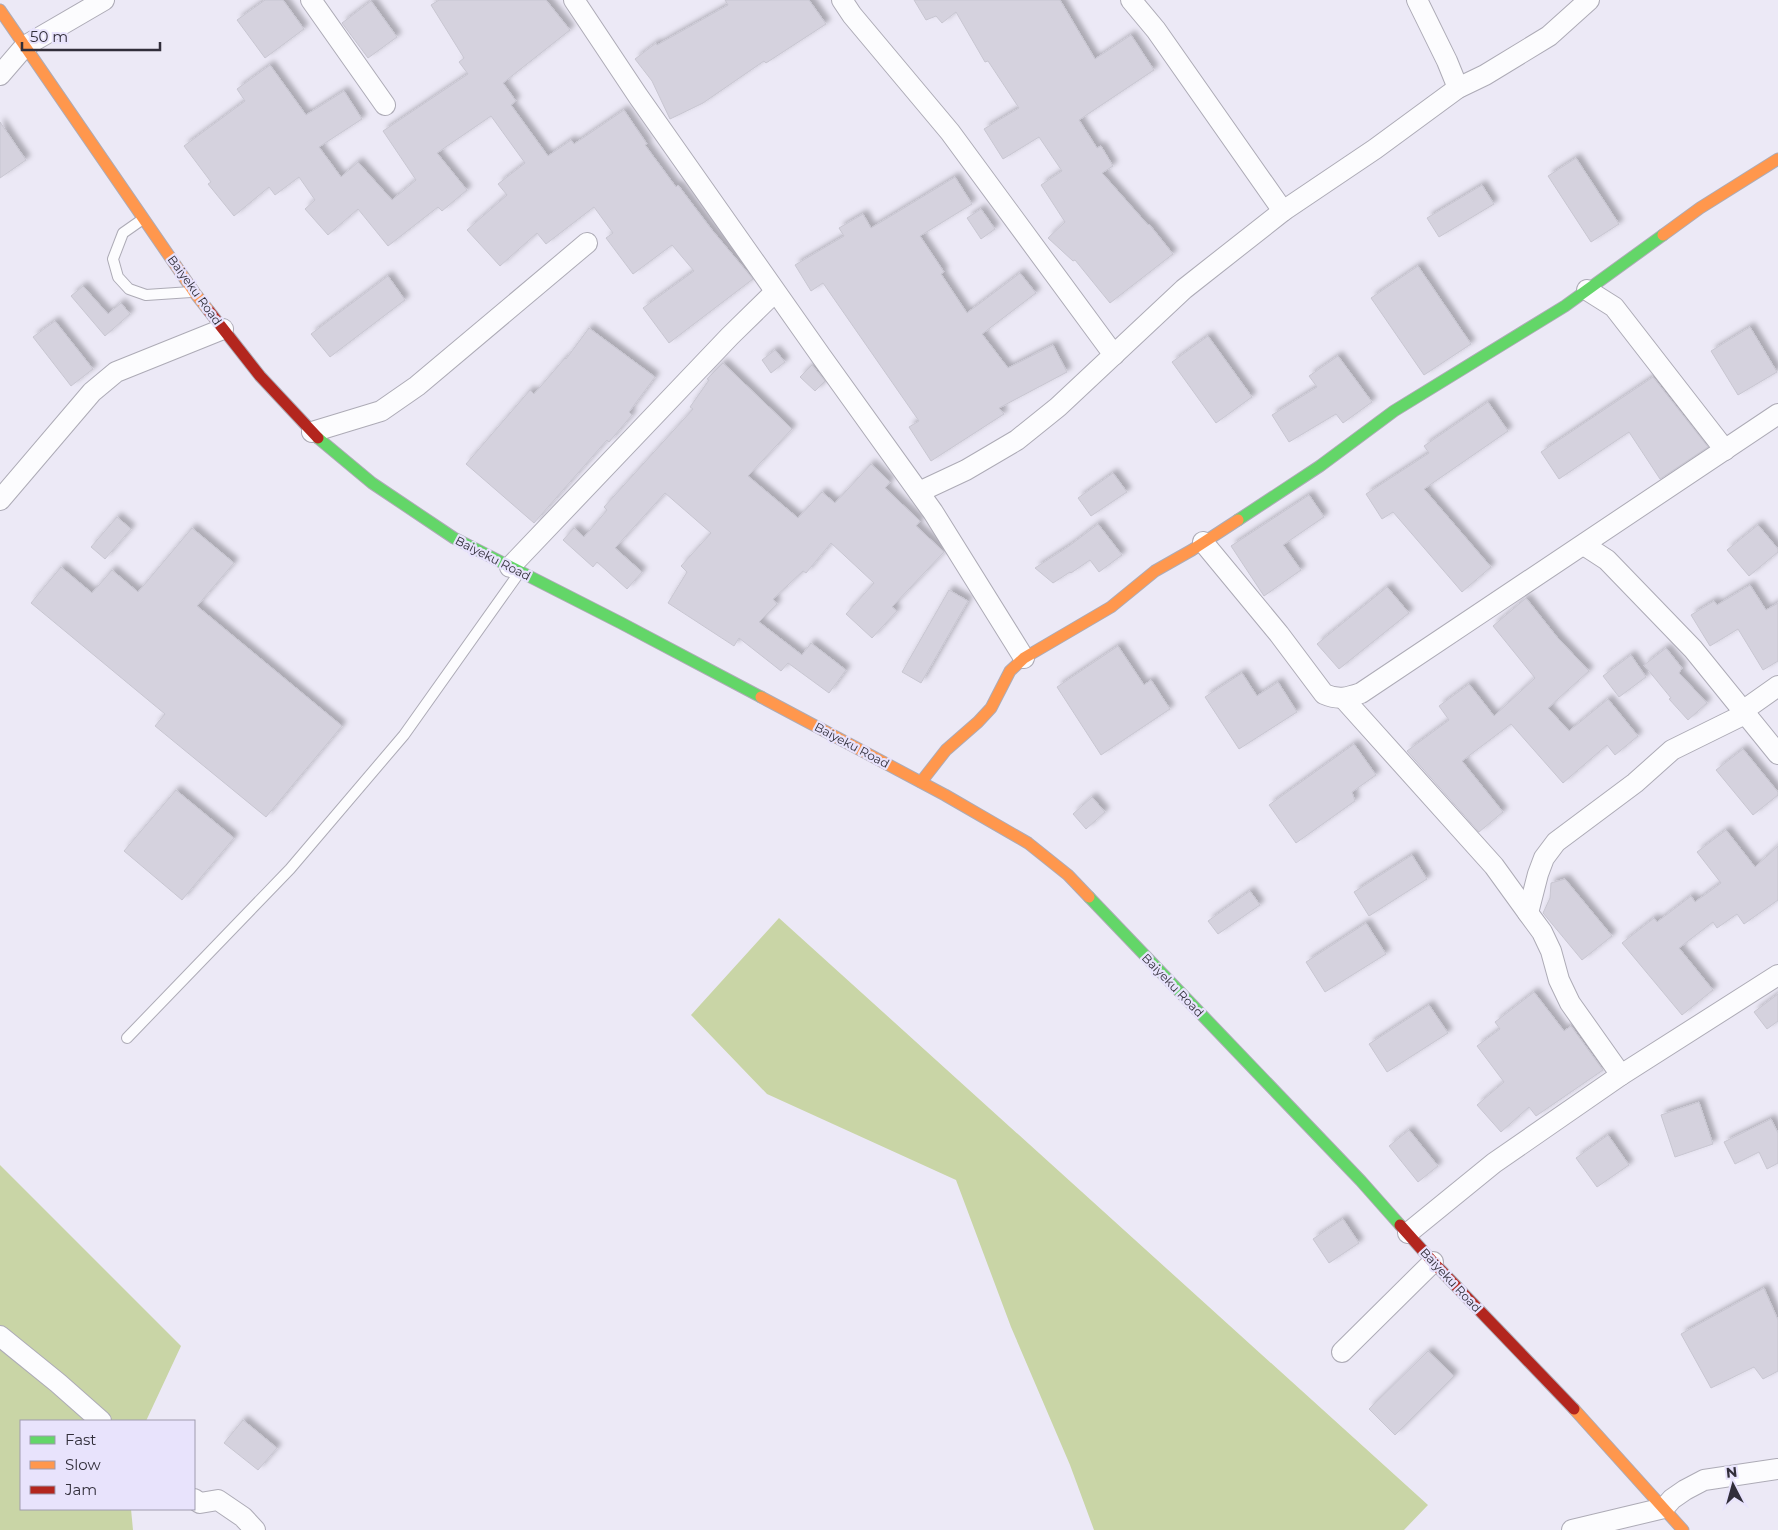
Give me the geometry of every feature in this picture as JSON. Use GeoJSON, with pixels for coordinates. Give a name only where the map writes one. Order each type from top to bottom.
{"type":"FeatureCollection","features":[{"type":"Feature","properties":{"kind":"main road","name":"Baiyeku Road"},"geometry":{"type":"LineString","coordinates":[[0,10],[194,292],[260,376],[312,432],[372,483],[454,538],[921,782],[1028,843],[1068,875],[1362,1181],[1433,1262],[1562,1396],[1683,1530]]}},
{"type":"Feature","properties":{"kind":"main road"},"geometry":{"type":"LineString","coordinates":[[921,782],[946,750],[991,708],[1010,671],[1024,658],[1111,608],[1156,571],[1320,466],[1394,411],[1565,306],[1700,208],[1778,159]]}},
{"type":"Feature","properties":{"kind":"street"},"geometry":{"type":"LineString","coordinates":[[0,75],[25,46],[104,0]]}},
{"type":"Feature","properties":{"kind":"street"},"geometry":{"type":"LineString","coordinates":[[311,0],[385,105]]}},
{"type":"Feature","properties":{"kind":"street"},"geometry":{"type":"LineString","coordinates":[[574,0],[638,96],[933,512],[1024,658]]}},
{"type":"Feature","properties":{"kind":"street"},"geometry":{"type":"LineString","coordinates":[[842,0],[852,15],[950,132],[1114,355]]}},
{"type":"Feature","properties":{"kind":"street"},"geometry":{"type":"LineString","coordinates":[[1131,0],[1156,30],[1283,211]]}},
{"type":"Feature","properties":{"kind":"street"},"geometry":{"type":"LineString","coordinates":[[1417,0],[1458,88]]}},
{"type":"Feature","properties":{"kind":"street"},"geometry":{"type":"LineString","coordinates":[[919,492],[966,470],[1018,440],[1058,407],[1184,289],[1283,211],[1375,149],[1458,88],[1485,75],[1536,44],[1589,0]]}},
{"type":"Feature","properties":{"kind":"street"},"geometry":{"type":"LineString","coordinates":[[312,432],[381,411],[425,380],[587,243]]}},
{"type":"Feature","properties":{"kind":"street"},"geometry":{"type":"LineString","coordinates":[[1587,290],[1614,307],[1726,450]]}},
{"type":"Feature","properties":{"kind":"street"},"geometry":{"type":"LineString","coordinates":[[515,569],[730,336],[776,292]]}},
{"type":"Feature","properties":{"kind":"street"},"geometry":{"type":"LineString","coordinates":[[0,500],[92,392],[116,372],[222,329]]}},
{"type":"Feature","properties":{"kind":"street"},"geometry":{"type":"LineString","coordinates":[[1203,542],[1280,634],[1324,694],[1334,698],[1344,698],[1361,693],[1778,414]]}},
{"type":"Feature","properties":{"kind":"street"},"geometry":{"type":"LineString","coordinates":[[1600,534],[1607,560]]}},
{"type":"Feature","properties":{"kind":"street"},"geometry":{"type":"LineString","coordinates":[[1584,545],[1607,560],[1694,649],[1778,754]]}},
{"type":"Feature","properties":{"kind":"street"},"geometry":{"type":"LineString","coordinates":[[1528,913],[1544,858],[1556,842],[1635,783],[1672,750],[1745,711],[1778,686]]}},
{"type":"Feature","properties":{"kind":"street"},"geometry":{"type":"LineString","coordinates":[[1344,698],[1494,866],[1542,932],[1551,951],[1559,980],[1570,1003],[1620,1075]]}},
{"type":"Feature","properties":{"kind":"street"},"geometry":{"type":"LineString","coordinates":[[1408,1233],[1494,1162],[1620,1075],[1778,975]]}},
{"type":"Feature","properties":{"kind":"street"},"geometry":{"type":"LineString","coordinates":[[1342,1352],[1433,1262]]}},
{"type":"Feature","properties":{"kind":"street"},"geometry":{"type":"LineString","coordinates":[[0,1336],[100,1420]]}},
{"type":"Feature","properties":{"kind":"street"},"geometry":{"type":"LineString","coordinates":[[1572,1530],[1664,1508],[1672,1499],[1704,1480],[1778,1469]]}},
{"type":"Feature","properties":{"kind":"street"},"geometry":{"type":"LineString","coordinates":[[195,1500],[200,1504],[218,1500],[243,1517],[255,1530]]}},
{"type":"Feature","properties":{"kind":"lane"},"geometry":{"type":"LineString","coordinates":[[143,219],[123,233],[113,259],[118,276],[129,289],[146,295],[194,292]]}},
{"type":"Feature","properties":{"kind":"lane"},"geometry":{"type":"LineString","coordinates":[[127,1038],[290,869],[404,735],[515,569]]}},
{"type":"Feature","properties":{"kind":"green space"},"geometry":{"type":"Polygon","coordinates":[[[779,918],[1428,1505],[1404,1530],[1094,1530],[1070,1465],[1011,1327],[956,1180],[767,1094],[691,1015],[779,918]]]}},
{"type":"Feature","properties":{"kind":"green space"},"geometry":{"type":"Polygon","coordinates":[[[0,1165],[181,1346],[146,1420],[20,1420],[20,1510],[131,1510],[133,1530],[0,1530],[0,1165]]]}},
{"type":"Feature","properties":{"kind":"building"},"geometry":{"type":"Polygon","coordinates":[[[265,0],[283,0],[304,29],[265,58],[237,20],[265,0]]]}},
{"type":"Feature","properties":{"kind":"building"},"geometry":{"type":"Polygon","coordinates":[[[439,0],[546,0],[570,30],[503,83],[516,101],[511,105],[548,156],[571,140],[574,144],[624,110],[647,144],[645,145],[676,187],[678,185],[753,279],[669,343],[643,308],[694,271],[672,245],[633,274],[606,238],[613,233],[594,207],[546,244],[537,233],[500,266],[467,230],[507,195],[498,184],[525,163],[491,116],[437,153],[467,190],[442,211],[438,207],[388,246],[358,209],[328,235],[305,209],[315,200],[299,177],[275,195],[269,187],[234,216],[208,184],[211,182],[184,146],[245,101],[237,89],[270,65],[306,115],[344,91],[362,119],[319,147],[341,177],[358,162],[392,200],[416,180],[383,131],[468,74],[459,62],[464,58],[431,5],[439,0]]]}},
{"type":"Feature","properties":{"kind":"building"},"geometry":{"type":"Polygon","coordinates":[[[725,0],[809,0],[826,24],[766,63],[764,61],[703,103],[670,119],[652,81],[635,59],[656,43],[657,45],[728,5],[725,0]]]}},
{"type":"Feature","properties":{"kind":"building"},"geometry":{"type":"Polygon","coordinates":[[[914,0],[1060,0],[1095,59],[1131,35],[1154,70],[1079,120],[1097,148],[1101,146],[1113,166],[1102,173],[1149,224],[1173,254],[1110,303],[1075,260],[1073,261],[1048,238],[1065,222],[1041,185],[1062,171],[1039,137],[1003,159],[984,129],[1019,108],[988,61],[985,62],[956,12],[942,23],[936,16],[926,20],[914,0]]]}},
{"type":"Feature","properties":{"kind":"building"},"geometry":{"type":"Polygon","coordinates":[[[371,1],[397,37],[368,58],[342,23],[371,1]]]}},
{"type":"Feature","properties":{"kind":"building"},"geometry":{"type":"Polygon","coordinates":[[[0,122],[26,160],[0,178],[0,122]]]}},
{"type":"Feature","properties":{"kind":"building"},"geometry":{"type":"Polygon","coordinates":[[[1576,158],[1619,224],[1591,242],[1548,176],[1576,158]]]}},
{"type":"Feature","properties":{"kind":"building"},"geometry":{"type":"Polygon","coordinates":[[[955,177],[972,204],[920,236],[944,272],[941,274],[967,313],[1020,273],[1036,293],[982,334],[1008,368],[1053,345],[1067,372],[999,408],[1004,414],[931,461],[909,427],[919,421],[823,283],[811,291],[795,265],[844,236],[839,228],[863,214],[871,228],[955,177]]]}},
{"type":"Feature","properties":{"kind":"building"},"geometry":{"type":"Polygon","coordinates":[[[1482,185],[1494,204],[1439,237],[1427,218],[1482,185]]]}},
{"type":"Feature","properties":{"kind":"building"},"geometry":{"type":"Polygon","coordinates":[[[981,209],[995,229],[981,239],[967,218],[981,209]]]}},
{"type":"Feature","properties":{"kind":"building"},"geometry":{"type":"Polygon","coordinates":[[[1418,266],[1471,344],[1424,375],[1371,298],[1418,266]]]}},
{"type":"Feature","properties":{"kind":"building"},"geometry":{"type":"Polygon","coordinates":[[[388,276],[405,300],[330,357],[311,334],[388,276]]]}},
{"type":"Feature","properties":{"kind":"building"},"geometry":{"type":"Polygon","coordinates":[[[83,286],[108,314],[121,303],[130,314],[105,336],[71,296],[83,286]]]}},
{"type":"Feature","properties":{"kind":"building"},"geometry":{"type":"Polygon","coordinates":[[[55,321],[93,369],[71,386],[33,337],[55,321]]]}},
{"type":"Feature","properties":{"kind":"building"},"geometry":{"type":"Polygon","coordinates":[[[1750,327],[1777,372],[1738,395],[1711,351],[1750,327]]]}},
{"type":"Feature","properties":{"kind":"building"},"geometry":{"type":"Polygon","coordinates":[[[589,328],[655,377],[629,412],[632,415],[609,442],[607,440],[534,523],[466,464],[530,390],[534,394],[566,359],[589,328]]]}},
{"type":"Feature","properties":{"kind":"building"},"geometry":{"type":"Polygon","coordinates":[[[1208,336],[1252,397],[1216,423],[1172,362],[1208,336]]]}},
{"type":"Feature","properties":{"kind":"building"},"geometry":{"type":"Polygon","coordinates":[[[775,350],[785,362],[771,373],[762,360],[775,350]]]}},
{"type":"Feature","properties":{"kind":"building"},"geometry":{"type":"Polygon","coordinates":[[[1338,356],[1372,402],[1343,423],[1336,414],[1289,442],[1272,415],[1317,387],[1309,376],[1338,356]]]}},
{"type":"Feature","properties":{"kind":"building"},"geometry":{"type":"Polygon","coordinates":[[[723,363],[792,429],[748,476],[798,518],[822,492],[835,503],[871,464],[890,482],[885,488],[920,521],[916,526],[944,552],[892,607],[897,611],[872,638],[846,614],[874,583],[831,543],[806,573],[803,571],[773,599],[777,604],[759,622],[802,655],[811,643],[846,670],[829,693],[788,663],[781,671],[739,638],[734,646],[668,603],[687,572],[681,566],[711,533],[665,493],[615,548],[642,572],[627,589],[597,562],[593,567],[563,540],[574,528],[584,537],[607,510],[604,507],[693,409],[690,407],[709,380],[707,379],[723,363]]]}},
{"type":"Feature","properties":{"kind":"building"},"geometry":{"type":"Polygon","coordinates":[[[812,365],[825,381],[815,391],[800,377],[812,365]]]}},
{"type":"Feature","properties":{"kind":"building"},"geometry":{"type":"Polygon","coordinates":[[[1653,377],[1708,447],[1660,479],[1629,432],[1559,479],[1541,452],[1653,377]]]}},
{"type":"Feature","properties":{"kind":"building"},"geometry":{"type":"Polygon","coordinates":[[[1488,402],[1508,431],[1424,489],[1491,567],[1462,592],[1393,512],[1382,519],[1366,494],[1429,453],[1424,446],[1488,402]]]}},
{"type":"Feature","properties":{"kind":"building"},"geometry":{"type":"Polygon","coordinates":[[[1113,473],[1127,492],[1091,516],[1078,498],[1113,473]]]}},
{"type":"Feature","properties":{"kind":"building"},"geometry":{"type":"Polygon","coordinates":[[[1309,495],[1324,517],[1283,545],[1301,570],[1264,596],[1231,546],[1309,495]]]}},
{"type":"Feature","properties":{"kind":"building"},"geometry":{"type":"Polygon","coordinates":[[[117,517],[131,529],[105,559],[91,547],[117,517]]]}},
{"type":"Feature","properties":{"kind":"building"},"geometry":{"type":"Polygon","coordinates":[[[1098,524],[1122,555],[1099,572],[1090,560],[1053,583],[1035,568],[1069,546],[1098,524]]]}},
{"type":"Feature","properties":{"kind":"building"},"geometry":{"type":"Polygon","coordinates":[[[1758,525],[1778,549],[1778,552],[1749,576],[1727,550],[1758,525]]]}},
{"type":"Feature","properties":{"kind":"building"},"geometry":{"type":"Polygon","coordinates":[[[192,528],[234,563],[197,606],[342,726],[266,817],[155,726],[165,714],[31,603],[61,567],[92,593],[112,570],[138,592],[192,528]]]}},
{"type":"Feature","properties":{"kind":"building"},"geometry":{"type":"Polygon","coordinates":[[[1750,585],[1766,610],[1778,603],[1778,661],[1763,670],[1738,629],[1710,646],[1691,615],[1714,601],[1717,605],[1750,585]]]}},
{"type":"Feature","properties":{"kind":"building"},"geometry":{"type":"Polygon","coordinates":[[[1387,587],[1409,613],[1339,669],[1317,644],[1387,587]]]}},
{"type":"Feature","properties":{"kind":"building"},"geometry":{"type":"Polygon","coordinates":[[[949,590],[968,601],[921,683],[902,672],[949,590]]]}},
{"type":"Feature","properties":{"kind":"building"},"geometry":{"type":"Polygon","coordinates":[[[1526,598],[1557,637],[1589,671],[1548,708],[1569,731],[1608,699],[1638,736],[1615,755],[1607,745],[1563,783],[1511,724],[1462,761],[1503,812],[1479,832],[1407,751],[1449,720],[1439,706],[1469,684],[1494,716],[1535,678],[1493,626],[1526,598]]]}},
{"type":"Feature","properties":{"kind":"building"},"geometry":{"type":"Polygon","coordinates":[[[1118,646],[1144,685],[1151,680],[1170,709],[1101,755],[1057,687],[1118,646]]]}},
{"type":"Feature","properties":{"kind":"building"},"geometry":{"type":"Polygon","coordinates":[[[1666,648],[1682,668],[1679,673],[1707,703],[1688,720],[1669,699],[1671,698],[1644,665],[1666,648]]]}},
{"type":"Feature","properties":{"kind":"building"},"geometry":{"type":"Polygon","coordinates":[[[1631,655],[1646,677],[1619,697],[1603,676],[1631,655]]]}},
{"type":"Feature","properties":{"kind":"building"},"geometry":{"type":"Polygon","coordinates":[[[1242,673],[1257,696],[1278,682],[1297,712],[1239,749],[1205,697],[1242,673]]]}},
{"type":"Feature","properties":{"kind":"building"},"geometry":{"type":"Polygon","coordinates":[[[1354,744],[1376,775],[1352,792],[1355,801],[1296,843],[1269,805],[1354,744]]]}},
{"type":"Feature","properties":{"kind":"building"},"geometry":{"type":"Polygon","coordinates":[[[1743,749],[1778,792],[1778,795],[1753,815],[1716,770],[1743,749]]]}},
{"type":"Feature","properties":{"kind":"building"},"geometry":{"type":"Polygon","coordinates":[[[176,790],[234,838],[182,900],[124,851],[176,790]]]}},
{"type":"Feature","properties":{"kind":"building"},"geometry":{"type":"Polygon","coordinates":[[[1092,797],[1105,812],[1086,829],[1073,814],[1092,797]]]}},
{"type":"Feature","properties":{"kind":"building"},"geometry":{"type":"Polygon","coordinates":[[[1726,830],[1755,867],[1778,846],[1778,900],[1744,924],[1737,914],[1717,928],[1713,922],[1679,948],[1713,990],[1682,1015],[1622,943],[1654,918],[1657,922],[1691,896],[1695,902],[1721,883],[1697,852],[1726,830]]]}},
{"type":"Feature","properties":{"kind":"building"},"geometry":{"type":"Polygon","coordinates":[[[1412,855],[1427,879],[1369,916],[1354,892],[1412,855]]]}},
{"type":"Feature","properties":{"kind":"building"},"geometry":{"type":"Polygon","coordinates":[[[1565,879],[1612,936],[1582,960],[1543,913],[1550,898],[1551,883],[1565,879]]]}},
{"type":"Feature","properties":{"kind":"building"},"geometry":{"type":"Polygon","coordinates":[[[1250,891],[1260,905],[1218,934],[1208,921],[1250,891]]]}},
{"type":"Feature","properties":{"kind":"building"},"geometry":{"type":"Polygon","coordinates":[[[1366,923],[1386,954],[1325,992],[1306,962],[1366,923]]]}},
{"type":"Feature","properties":{"kind":"building"},"geometry":{"type":"Polygon","coordinates":[[[1534,992],[1564,1031],[1571,1026],[1603,1070],[1536,1116],[1529,1107],[1501,1132],[1477,1105],[1504,1082],[1477,1046],[1500,1029],[1495,1022],[1534,992]]]}},
{"type":"Feature","properties":{"kind":"building"},"geometry":{"type":"Polygon","coordinates":[[[1778,994],[1778,1021],[1767,1029],[1754,1012],[1778,994]]]}},
{"type":"Feature","properties":{"kind":"building"},"geometry":{"type":"Polygon","coordinates":[[[1429,1005],[1448,1033],[1387,1072],[1369,1044],[1429,1005]]]}},
{"type":"Feature","properties":{"kind":"building"},"geometry":{"type":"Polygon","coordinates":[[[1699,1102],[1713,1144],[1675,1157],[1661,1115],[1699,1102]]]}},
{"type":"Feature","properties":{"kind":"building"},"geometry":{"type":"Polygon","coordinates":[[[1771,1119],[1778,1133],[1778,1163],[1767,1169],[1759,1152],[1735,1164],[1724,1142],[1771,1119]]]}},
{"type":"Feature","properties":{"kind":"building"},"geometry":{"type":"Polygon","coordinates":[[[1409,1130],[1438,1166],[1418,1182],[1389,1146],[1409,1130]]]}},
{"type":"Feature","properties":{"kind":"building"},"geometry":{"type":"Polygon","coordinates":[[[1608,1135],[1629,1165],[1597,1187],[1576,1158],[1608,1135]]]}},
{"type":"Feature","properties":{"kind":"building"},"geometry":{"type":"Polygon","coordinates":[[[1343,1219],[1359,1243],[1329,1263],[1313,1239],[1343,1219]]]}},
{"type":"Feature","properties":{"kind":"building"},"geometry":{"type":"Polygon","coordinates":[[[1764,1288],[1778,1320],[1778,1371],[1763,1379],[1754,1367],[1711,1388],[1681,1334],[1764,1288]]]}},
{"type":"Feature","properties":{"kind":"building"},"geometry":{"type":"Polygon","coordinates":[[[1428,1351],[1454,1376],[1395,1435],[1369,1409],[1428,1351]]]}},
{"type":"Feature","properties":{"kind":"building"},"geometry":{"type":"Polygon","coordinates":[[[243,1420],[277,1448],[258,1470],[224,1443],[243,1420]]]}},
{"type":"Feature","properties":{"kind":"traffic: fast"},"geometry":{"type":"LineString","coordinates":[[1238,520],[1320,466],[1394,411],[1565,306],[1663,235]]}},
{"type":"Feature","properties":{"kind":"traffic: fast"},"geometry":{"type":"LineString","coordinates":[[318,438],[372,483],[454,538],[761,697]]}},
{"type":"Feature","properties":{"kind":"traffic: fast"},"geometry":{"type":"LineString","coordinates":[[1089,897],[1361,1181],[1400,1225]]}},
{"type":"Feature","properties":{"kind":"traffic: slow"},"geometry":{"type":"LineString","coordinates":[[0,10],[209,311]]}},
{"type":"Feature","properties":{"kind":"traffic: slow"},"geometry":{"type":"LineString","coordinates":[[1663,235],[1700,208],[1778,159]]}},
{"type":"Feature","properties":{"kind":"traffic: slow"},"geometry":{"type":"LineString","coordinates":[[921,782],[946,750],[991,708],[1010,671],[1024,658],[1111,607],[1155,571],[1238,520]]}},
{"type":"Feature","properties":{"kind":"traffic: slow"},"geometry":{"type":"LineString","coordinates":[[761,697],[945,795],[1028,843],[1068,875],[1089,897]]}},
{"type":"Feature","properties":{"kind":"traffic: slow"},"geometry":{"type":"LineString","coordinates":[[1574,1409],[1683,1530]]}},
{"type":"Feature","properties":{"kind":"traffic: jam"},"geometry":{"type":"LineString","coordinates":[[209,311],[260,376],[318,438]]}},
{"type":"Feature","properties":{"kind":"traffic: jam"},"geometry":{"type":"LineString","coordinates":[[1400,1225],[1574,1409]]}}]}
